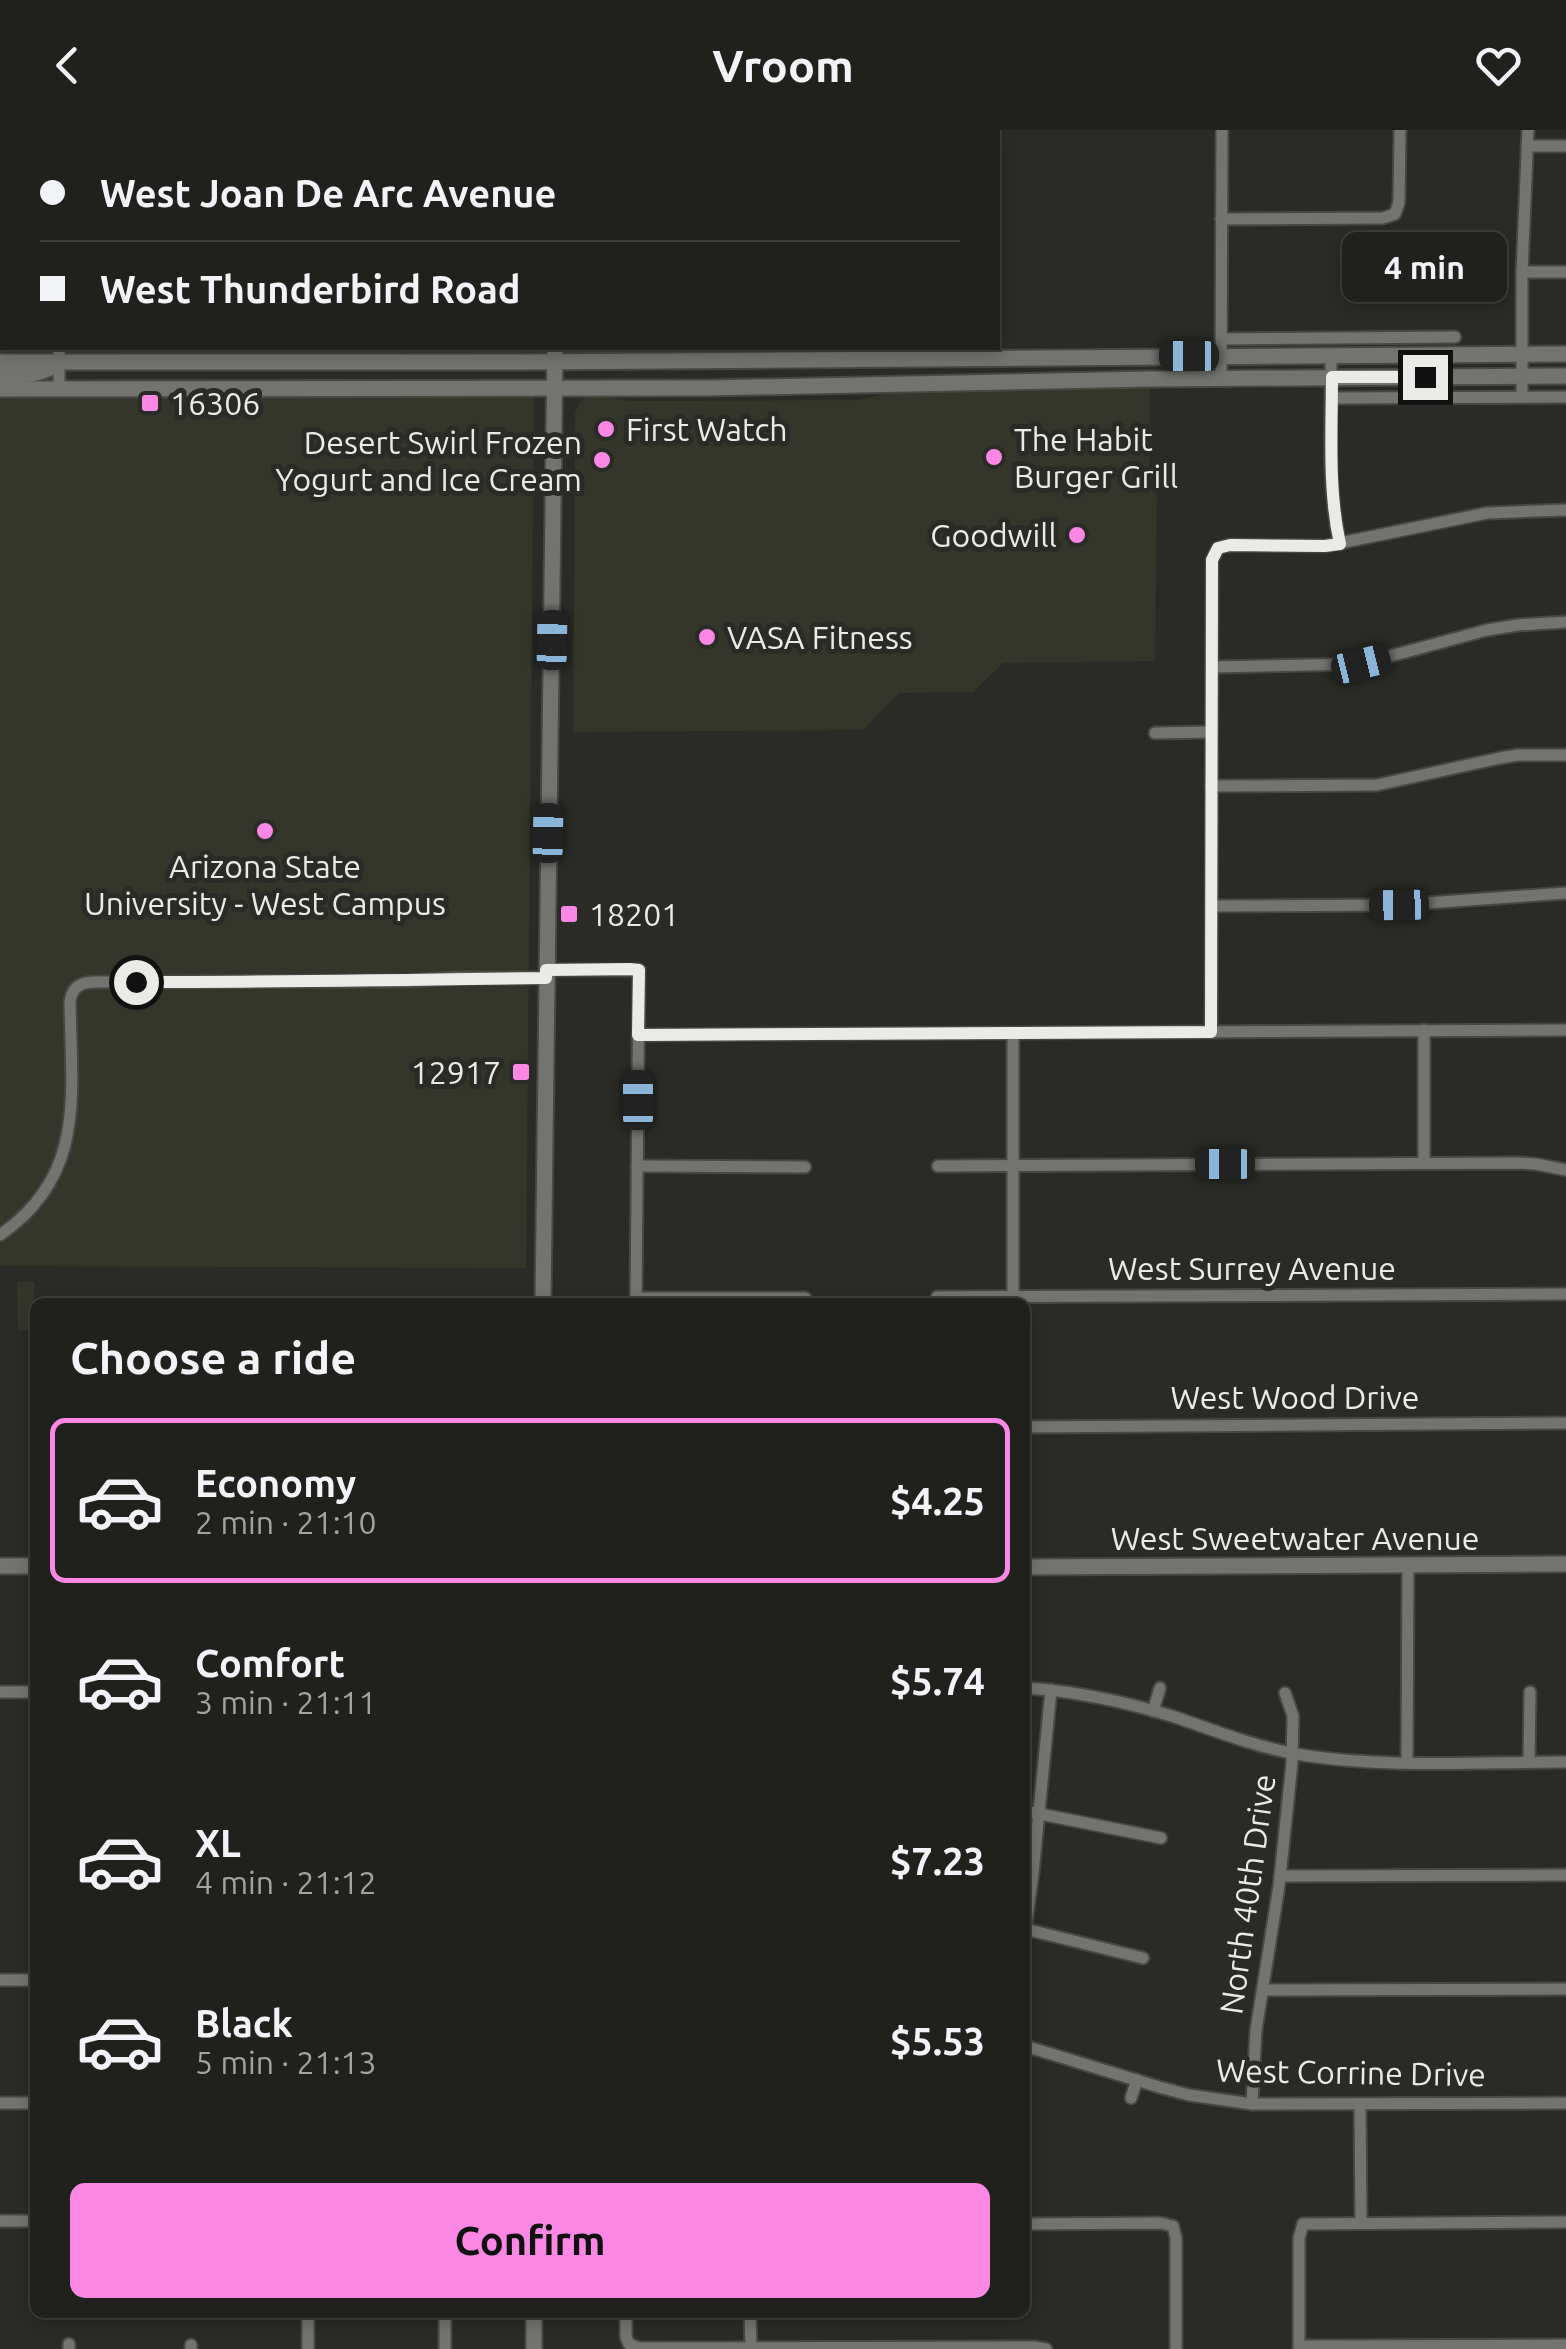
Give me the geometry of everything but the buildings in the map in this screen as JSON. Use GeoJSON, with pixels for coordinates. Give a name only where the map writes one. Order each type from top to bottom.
{"type":"FeatureCollection","features":[{"type":"Feature","properties":{"kind":"main road"},"geometry":{"type":"LineString","coordinates":[[1000,350],[1221,347],[1331,355],[1566,354]]}},
{"type":"Feature","properties":{"kind":"main road"},"geometry":{"type":"LineString","coordinates":[[0,362],[59,355],[220,362],[971,350]]}},
{"type":"Feature","properties":{"kind":"main road"},"geometry":{"type":"LineString","coordinates":[[0,376],[48,370],[59,355]]}},
{"type":"Feature","properties":{"kind":"main road"},"geometry":{"type":"LineString","coordinates":[[543,1298],[555,355]]}},
{"type":"Feature","properties":{"kind":"main road"},"geometry":{"type":"LineString","coordinates":[[220,362],[220,389]]}},
{"type":"Feature","properties":{"kind":"main road"},"geometry":{"type":"LineString","coordinates":[[0,389],[763,388],[1221,378],[1566,376]]}},
{"type":"Feature","properties":{"kind":"main road","name":"West Sweetwater Avenue"},"geometry":{"type":"LineString","coordinates":[[1030,1567],[1566,1564]]}},
{"type":"Feature","properties":{"kind":"main road"},"geometry":{"type":"LineString","coordinates":[[0,1566],[30,1566]]}},
{"type":"Feature","properties":{"kind":"main road"},"geometry":{"type":"LineString","coordinates":[[534,2318],[534,2349]]}},
{"type":"Feature","properties":{"kind":"street"},"geometry":{"type":"LineString","coordinates":[[1221,378],[1222,130]]}},
{"type":"Feature","properties":{"kind":"street"},"geometry":{"type":"LineString","coordinates":[[1221,219],[1383,218],[1396,214],[1400,202],[1400,130]]}},
{"type":"Feature","properties":{"kind":"street"},"geometry":{"type":"LineString","coordinates":[[1522,397],[1528,130]]}},
{"type":"Feature","properties":{"kind":"street"},"geometry":{"type":"LineString","coordinates":[[1528,146],[1566,146]]}},
{"type":"Feature","properties":{"kind":"street"},"geometry":{"type":"LineString","coordinates":[[1522,272],[1566,272]]}},
{"type":"Feature","properties":{"kind":"street"},"geometry":{"type":"LineString","coordinates":[[1428,337],[1442,354]]}},
{"type":"Feature","properties":{"kind":"street"},"geometry":{"type":"LineString","coordinates":[[1221,347],[1454,337]]}},
{"type":"Feature","properties":{"kind":"street"},"geometry":{"type":"LineString","coordinates":[[59,355],[59,389]]}},
{"type":"Feature","properties":{"kind":"street"},"geometry":{"type":"LineString","coordinates":[[1331,355],[1333,510],[1340,544]]}},
{"type":"Feature","properties":{"kind":"street"},"geometry":{"type":"LineString","coordinates":[[1332,398],[1566,397]]}},
{"type":"Feature","properties":{"kind":"street"},"geometry":{"type":"LineString","coordinates":[[1211,1032],[1212,560],[1218,548],[1325,546],[1487,514],[1566,510]]}},
{"type":"Feature","properties":{"kind":"street"},"geometry":{"type":"LineString","coordinates":[[1212,667],[1361,664],[1487,630],[1566,622]]}},
{"type":"Feature","properties":{"kind":"street"},"geometry":{"type":"LineString","coordinates":[[1156,732],[1212,732]]}},
{"type":"Feature","properties":{"kind":"street"},"geometry":{"type":"LineString","coordinates":[[1211,786],[1377,785],[1518,755],[1566,755]]}},
{"type":"Feature","properties":{"kind":"street"},"geometry":{"type":"LineString","coordinates":[[1211,906],[1399,905],[1566,893]]}},
{"type":"Feature","properties":{"kind":"street"},"geometry":{"type":"LineString","coordinates":[[0,1235],[40,1200],[63,1157],[71,1111],[70,1001],[79,985],[407,981],[639,970],[636,1298]]}},
{"type":"Feature","properties":{"kind":"street"},"geometry":{"type":"LineString","coordinates":[[1424,1030],[1424,1163]]}},
{"type":"Feature","properties":{"kind":"street"},"geometry":{"type":"LineString","coordinates":[[638,1035],[1566,1030]]}},
{"type":"Feature","properties":{"kind":"street"},"geometry":{"type":"LineString","coordinates":[[1013,1034],[1013,1298]]}},
{"type":"Feature","properties":{"kind":"street"},"geometry":{"type":"LineString","coordinates":[[938,1166],[1424,1163],[1536,1164],[1566,1170]]}},
{"type":"Feature","properties":{"kind":"street"},"geometry":{"type":"LineString","coordinates":[[637,1166],[805,1167]]}},
{"type":"Feature","properties":{"kind":"street","name":"West Surrey Avenue"},"geometry":{"type":"LineString","coordinates":[[1030,1300],[1566,1294]]}},
{"type":"Feature","properties":{"kind":"street","name":"West Surrey Avenue"},"geometry":{"type":"LineString","coordinates":[[938,1297],[963,1298]]}},
{"type":"Feature","properties":{"kind":"street","name":"West Wood Drive"},"geometry":{"type":"LineString","coordinates":[[1030,1427],[1566,1423]]}},
{"type":"Feature","properties":{"kind":"street"},"geometry":{"type":"LineString","coordinates":[[1406,1762],[1408,1564]]}},
{"type":"Feature","properties":{"kind":"street"},"geometry":{"type":"LineString","coordinates":[[1030,1688],[1152,1710],[1262,1746],[1343,1760],[1566,1762]]}},
{"type":"Feature","properties":{"kind":"street"},"geometry":{"type":"LineString","coordinates":[[1152,1710],[1160,1688]]}},
{"type":"Feature","properties":{"kind":"street"},"geometry":{"type":"LineString","coordinates":[[1030,1888],[1051,1690]]}},
{"type":"Feature","properties":{"kind":"street"},"geometry":{"type":"LineString","coordinates":[[0,1692],[30,1692]]}},
{"type":"Feature","properties":{"kind":"street"},"geometry":{"type":"LineString","coordinates":[[1529,1762],[1530,1692]]}},
{"type":"Feature","properties":{"kind":"street","name":"North 40th Drive"},"geometry":{"type":"LineString","coordinates":[[1252,2104],[1256,2030],[1280,1876],[1293,1753],[1293,1716],[1285,1693]]}},
{"type":"Feature","properties":{"kind":"street"},"geometry":{"type":"LineString","coordinates":[[1030,1811],[1161,1838]]}},
{"type":"Feature","properties":{"kind":"street"},"geometry":{"type":"LineString","coordinates":[[1280,1876],[1566,1876]]}},
{"type":"Feature","properties":{"kind":"street"},"geometry":{"type":"LineString","coordinates":[[1030,1931],[1143,1958]]}},
{"type":"Feature","properties":{"kind":"street"},"geometry":{"type":"LineString","coordinates":[[0,1980],[30,1980]]}},
{"type":"Feature","properties":{"kind":"street"},"geometry":{"type":"LineString","coordinates":[[1263,1990],[1566,1989]]}},
{"type":"Feature","properties":{"kind":"street","name":"West Corrine Drive"},"geometry":{"type":"LineString","coordinates":[[1030,2048],[1189,2094],[1252,2104],[1566,2103]]}},
{"type":"Feature","properties":{"kind":"street"},"geometry":{"type":"LineString","coordinates":[[1131,2098],[1137,2080]]}},
{"type":"Feature","properties":{"kind":"street"},"geometry":{"type":"LineString","coordinates":[[0,2103],[30,2103]]}},
{"type":"Feature","properties":{"kind":"street"},"geometry":{"type":"LineString","coordinates":[[1360,2104],[1360,2223]]}},
{"type":"Feature","properties":{"kind":"street"},"geometry":{"type":"LineString","coordinates":[[0,2221],[30,2222]]}},
{"type":"Feature","properties":{"kind":"street"},"geometry":{"type":"LineString","coordinates":[[1566,2222],[1303,2224],[1299,2238],[1299,2347],[1566,2345]]}},
{"type":"Feature","properties":{"kind":"street"},"geometry":{"type":"LineString","coordinates":[[1030,2224],[1173,2226],[1176,2349]]}},
{"type":"Feature","properties":{"kind":"street"},"geometry":{"type":"LineString","coordinates":[[308,2318],[308,2349]]}},
{"type":"Feature","properties":{"kind":"street"},"geometry":{"type":"LineString","coordinates":[[445,2318],[445,2349]]}},
{"type":"Feature","properties":{"kind":"street"},"geometry":{"type":"LineString","coordinates":[[626,2318],[629,2344],[639,2348],[1046,2349]]}},
{"type":"Feature","properties":{"kind":"street"},"geometry":{"type":"LineString","coordinates":[[750,2318],[751,2348]]}},
{"type":"Feature","properties":{"kind":"shaded area"},"geometry":{"type":"Polygon","coordinates":[[[115,350],[416,350],[405,353],[115,350]]]}},
{"type":"Feature","properties":{"kind":"shaded area"},"geometry":{"type":"Polygon","coordinates":[[[454,350],[527,350],[520,354],[454,350]]]}},
{"type":"Feature","properties":{"kind":"shaded area"},"geometry":{"type":"Polygon","coordinates":[[[1150,386],[1149,483],[1157,484],[1155,661],[1003,663],[973,692],[899,693],[863,730],[573,732],[575,413],[587,396],[631,401],[861,400],[893,392],[1150,386]]]}},
{"type":"Feature","properties":{"kind":"shaded area","name":"Arizona State University - West Campus"},"geometry":{"type":"Polygon","coordinates":[[[0,395],[534,396],[526,1268],[0,1266],[0,395]]]}},
{"type":"Feature","properties":{"kind":"shaded area"},"geometry":{"type":"Polygon","coordinates":[[[17,1282],[34,1282],[30,1330],[18,1330],[17,1282]]]}},
{"type":"Feature","properties":{"kind":"place","name":"16306"},"geometry":{"type":"Point","coordinates":[150,403]}},
{"type":"Feature","properties":{"kind":"place","name":"First Watch"},"geometry":{"type":"Point","coordinates":[606,429]}},
{"type":"Feature","properties":{"kind":"place","name":"The Habit Burger Grill"},"geometry":{"type":"Point","coordinates":[994,457]}},
{"type":"Feature","properties":{"kind":"place","name":"Desert Swirl Frozen Yogurt and Ice Cream"},"geometry":{"type":"Point","coordinates":[602,460]}},
{"type":"Feature","properties":{"kind":"place","name":"Goodwill"},"geometry":{"type":"Point","coordinates":[1077,535]}},
{"type":"Feature","properties":{"kind":"place","name":"VASA Fitness"},"geometry":{"type":"Point","coordinates":[707,637]}},
{"type":"Feature","properties":{"kind":"place","name":"Arizona State University - West Campus"},"geometry":{"type":"Point","coordinates":[265,831]}},
{"type":"Feature","properties":{"kind":"place","name":"18201"},"geometry":{"type":"Point","coordinates":[569,914]}},
{"type":"Feature","properties":{"kind":"place","name":"12917"},"geometry":{"type":"Point","coordinates":[521,1072]}},
{"type":"Feature","properties":{"kind":"route"},"geometry":{"type":"LineString","coordinates":[[136,982],[546,978],[546,970],[630,969],[639,970],[638,1035],[1211,1032],[1212,560],[1218,548],[1230,545],[1340,544],[1333,510],[1332,377],[1425,377]]}}]}
